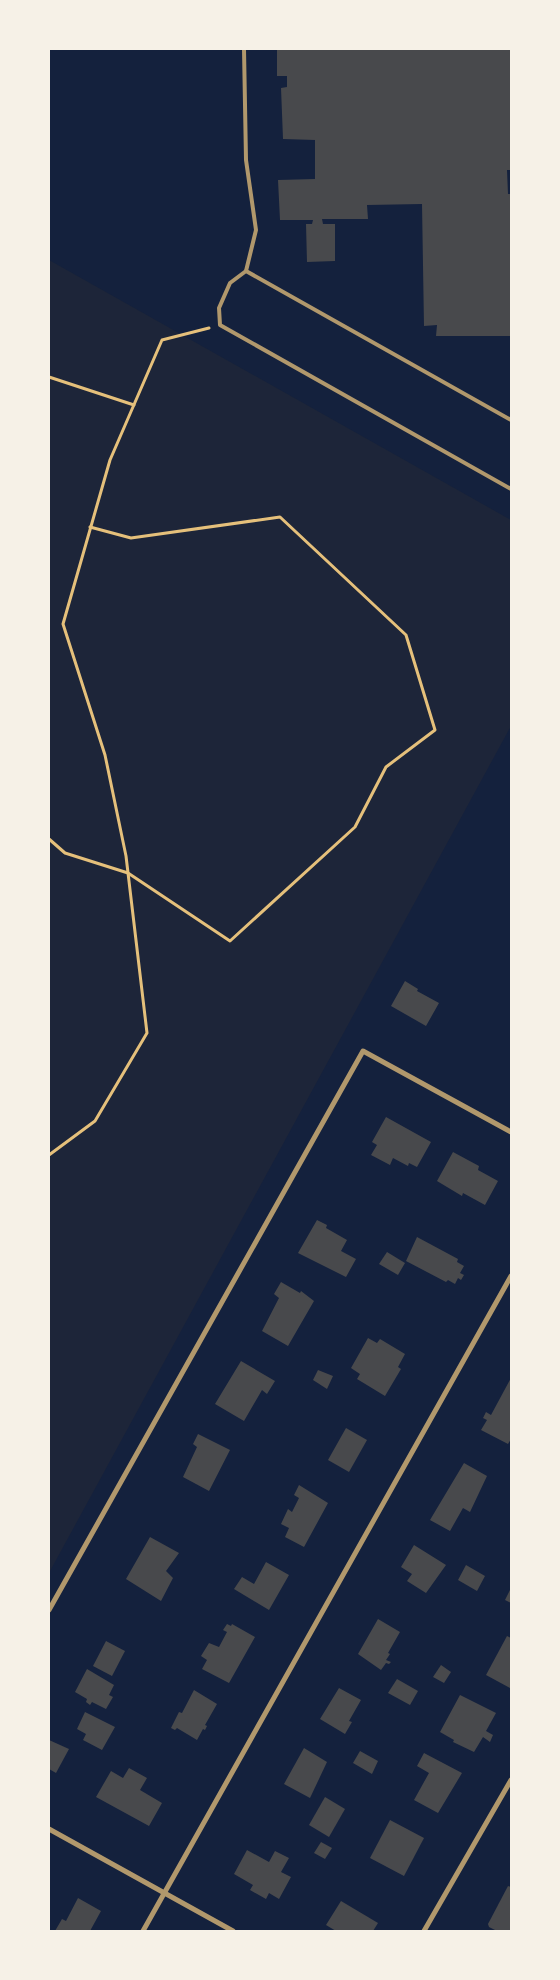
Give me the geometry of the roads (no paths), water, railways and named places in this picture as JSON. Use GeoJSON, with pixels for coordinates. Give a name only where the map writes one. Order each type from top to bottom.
{"type":"FeatureCollection","features":[{"type":"Feature","properties":{"kind":"street"},"geometry":{"type":"LineString","coordinates":[[49,1610],[363,1051],[511,1132]]}},
{"type":"Feature","properties":{"kind":"street"},"geometry":{"type":"LineString","coordinates":[[143,1931],[511,1276]]}},
{"type":"Feature","properties":{"kind":"street"},"geometry":{"type":"LineString","coordinates":[[424,1931],[511,1780]]}},
{"type":"Feature","properties":{"kind":"street"},"geometry":{"type":"LineString","coordinates":[[49,1829],[233,1931]]}},
{"type":"Feature","properties":{"kind":"lane"},"geometry":{"type":"LineString","coordinates":[[244,49],[246,160],[256,230],[246,271],[230,283],[219,308],[220,325],[511,489]]}},
{"type":"Feature","properties":{"kind":"lane"},"geometry":{"type":"LineString","coordinates":[[246,271],[511,420]]}}]}
